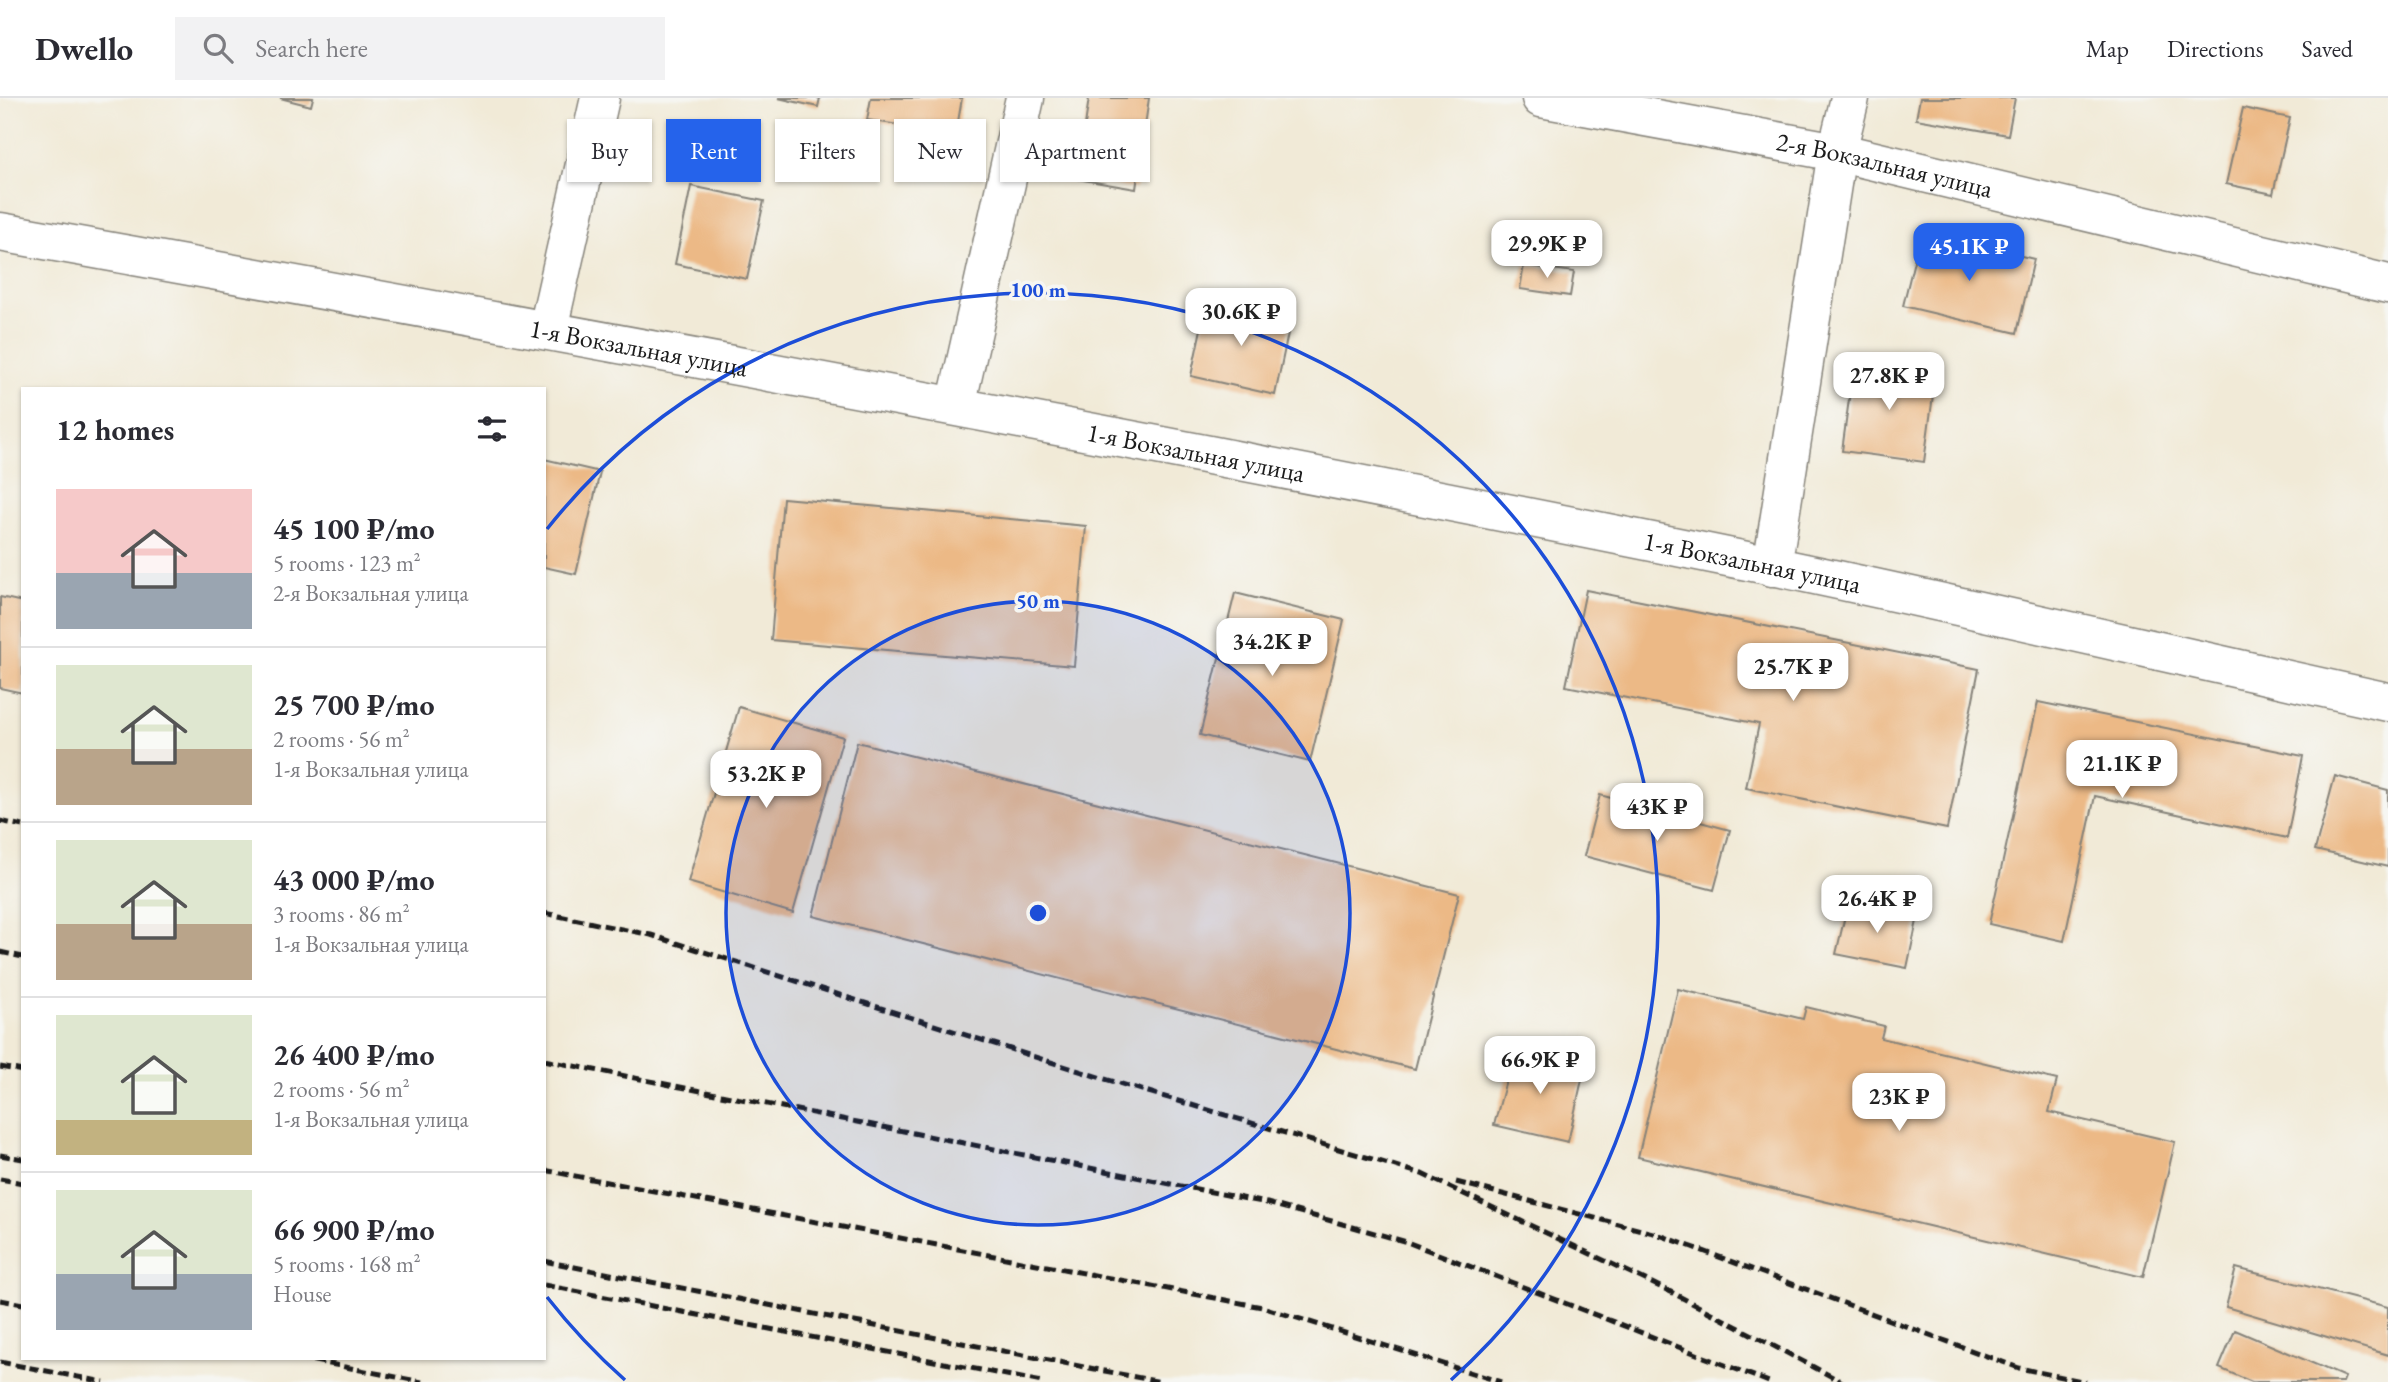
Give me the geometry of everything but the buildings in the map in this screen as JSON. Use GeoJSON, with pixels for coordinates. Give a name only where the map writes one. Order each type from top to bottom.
{"type":"FeatureCollection","features":[{"type":"Feature","properties":{"kind":"street"},"geometry":{"type":"LineString","coordinates":[[548,329],[600,98]]}},
{"type":"Feature","properties":{"kind":"street"},"geometry":{"type":"LineString","coordinates":[[956,406],[1025,98]]}},
{"type":"Feature","properties":{"kind":"street","name":"2-я Вокзальная улица"},"geometry":{"type":"LineString","coordinates":[[1541,98],[1838,152],[2388,284]]}},
{"type":"Feature","properties":{"kind":"street"},"geometry":{"type":"LineString","coordinates":[[1772,566],[1838,152],[1850,98]]}},
{"type":"Feature","properties":{"kind":"street","name":"1-я Вокзальная улица"},"geometry":{"type":"LineString","coordinates":[[0,232],[548,329],[1772,566],[2388,702]]}},
{"type":"Feature","properties":{"kind":"railway"},"geometry":{"type":"LineString","coordinates":[[0,821],[21,826]]}},
{"type":"Feature","properties":{"kind":"railway"},"geometry":{"type":"LineString","coordinates":[[546,913],[651,935],[1095,1076],[1422,1174],[1673,1293],[1842,1382]]}},
{"type":"Feature","properties":{"kind":"railway"},"geometry":{"type":"LineString","coordinates":[[0,952],[21,957]]}},
{"type":"Feature","properties":{"kind":"railway"},"geometry":{"type":"LineString","coordinates":[[546,1060],[1267,1203],[1407,1242],[1769,1382]]}},
{"type":"Feature","properties":{"kind":"railway"},"geometry":{"type":"LineString","coordinates":[[0,1067],[21,1071]]}},
{"type":"Feature","properties":{"kind":"railway"},"geometry":{"type":"LineString","coordinates":[[0,1155],[21,1159]]}},
{"type":"Feature","properties":{"kind":"railway"},"geometry":{"type":"LineString","coordinates":[[546,1170],[1262,1307],[1501,1382]]}},
{"type":"Feature","properties":{"kind":"railway"},"geometry":{"type":"LineString","coordinates":[[0,1179],[21,1183]]}},
{"type":"Feature","properties":{"kind":"railway"},"geometry":{"type":"LineString","coordinates":[[1456,1182],[1657,1234],[2019,1368],[2086,1382]]}},
{"type":"Feature","properties":{"kind":"railway"},"geometry":{"type":"LineString","coordinates":[[546,1261],[1161,1382]]}},
{"type":"Feature","properties":{"kind":"railway"},"geometry":{"type":"LineString","coordinates":[[546,1285],[1042,1382]]}},
{"type":"Feature","properties":{"kind":"railway"},"geometry":{"type":"LineString","coordinates":[[0,1300],[21,1304]]}},
{"type":"Feature","properties":{"kind":"railway"},"geometry":{"type":"LineString","coordinates":[[309,1360],[422,1382]]}},
{"type":"Feature","properties":{"kind":"railway"},"geometry":{"type":"LineString","coordinates":[[0,1362],[104,1382]]}}]}
